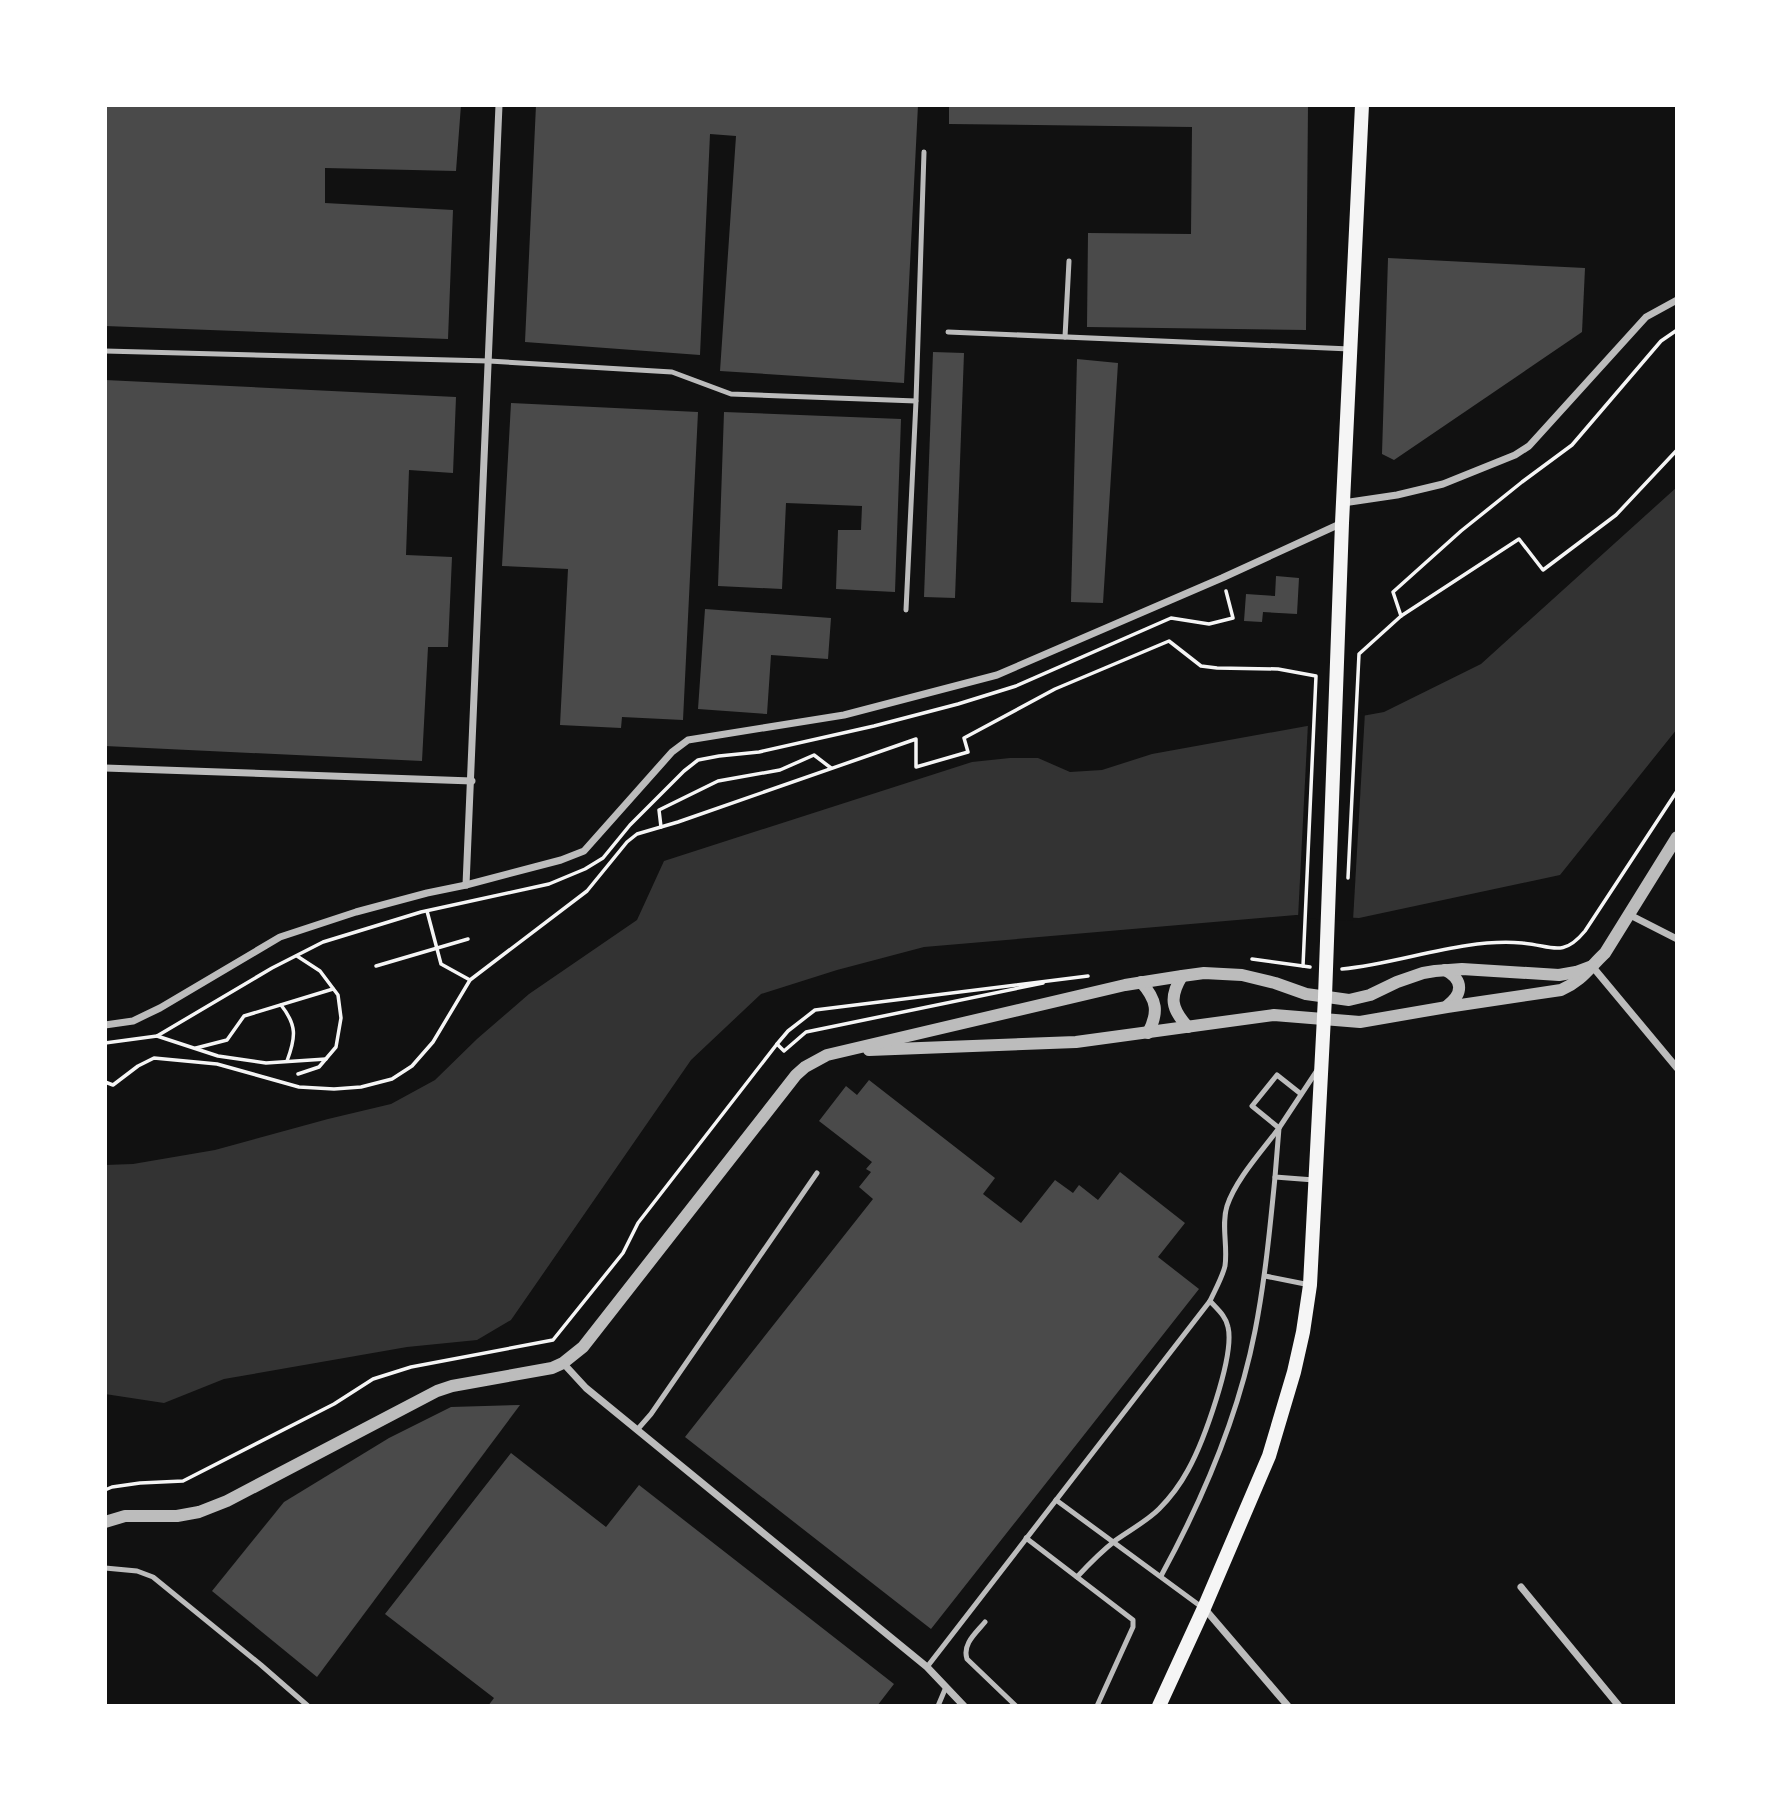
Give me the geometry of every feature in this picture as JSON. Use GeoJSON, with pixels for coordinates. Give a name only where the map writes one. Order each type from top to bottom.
{"type":"FeatureCollection","features":[{"type":"Feature","properties":{"kind":"main road"},"geometry":{"type":"LineString","coordinates":[[1159,1706],[1255,1491],[1283,1413],[1303,1332],[1310,1285],[1317,1180],[1342,523],[1362,105]]}},
{"type":"Feature","properties":{"kind":"street"},"geometry":{"type":"LineString","coordinates":[[466,885],[499,105]]}},
{"type":"Feature","properties":{"kind":"street"},"geometry":{"type":"LineString","coordinates":[[1343,503],[1397,495],[1443,484],[1515,455],[1529,446],[1646,317],[1677,300]]}},
{"type":"Feature","properties":{"kind":"street"},"geometry":{"type":"LineString","coordinates":[[105,1025],[133,1021],[160,1008],[280,937],[356,912],[561,860],[584,850],[672,752],[688,740],[844,715],[997,675],[1342,523]]}},
{"type":"Feature","properties":{"kind":"street"},"geometry":{"type":"LineString","coordinates":[[105,768],[472,781]]}},
{"type":"Feature","properties":{"kind":"street"},"geometry":{"type":"LineString","coordinates":[[840,1051],[1076,1042],[1275,1015],[1360,1022],[1561,990],[1584,977],[1605,953],[1677,837]]}},
{"type":"Feature","properties":{"kind":"street"},"geometry":{"type":"LineString","coordinates":[[1628,914],[1677,939]]}},
{"type":"Feature","properties":{"kind":"street"},"geometry":{"type":"LineString","coordinates":[[105,1522],[125,1516],[177,1516],[199,1513],[228,1501],[437,1391],[540,1371],[563,1363],[583,1347],[796,1076],[816,1060],[840,1051],[1141,982],[1204,973],[1242,975],[1275,982],[1306,994],[1349,1000],[1359,999],[1423,973],[1445,970],[1559,975],[1592,966]]}},
{"type":"Feature","properties":{"kind":"street"},"geometry":{"type":"LineString","coordinates":[[1592,966],[1677,1069]]}},
{"type":"Feature","properties":{"kind":"street"},"geometry":{"type":"LineString","coordinates":[[1445,970],[1453,974],[1459,992],[1447,1007]]}},
{"type":"Feature","properties":{"kind":"street"},"geometry":{"type":"LineString","coordinates":[[1182,976],[1175,988],[1173,1003],[1178,1017],[1188,1027]]}},
{"type":"Feature","properties":{"kind":"street"},"geometry":{"type":"LineString","coordinates":[[1141,982],[1151,993],[1155,1006],[1154,1020],[1148,1033]]}},
{"type":"Feature","properties":{"kind":"street"},"geometry":{"type":"LineString","coordinates":[[563,1363],[586,1388],[927,1667],[964,1706]]}},
{"type":"Feature","properties":{"kind":"street"},"geometry":{"type":"LineString","coordinates":[[1521,1587],[1619,1706]]}},
{"type":"Feature","properties":{"kind":"street"},"geometry":{"type":"LineString","coordinates":[[1204,1608],[1288,1706]]}},
{"type":"Feature","properties":{"kind":"lane"},"geometry":{"type":"LineString","coordinates":[[906,610],[924,152]]}},
{"type":"Feature","properties":{"kind":"lane"},"geometry":{"type":"LineString","coordinates":[[1065,337],[1069,261]]}},
{"type":"Feature","properties":{"kind":"lane"},"geometry":{"type":"LineString","coordinates":[[948,332],[1350,349]]}},
{"type":"Feature","properties":{"kind":"lane"},"geometry":{"type":"LineString","coordinates":[[105,351],[489,361],[672,372],[731,394],[916,401]]}},
{"type":"Feature","properties":{"kind":"lane"},"geometry":{"type":"LineString","coordinates":[[927,1667],[1210,1301],[1225,1263],[1224,1217],[1228,1204],[1247,1171],[1279,1129],[1321,1064]]}},
{"type":"Feature","properties":{"kind":"lane"},"geometry":{"type":"LineString","coordinates":[[1279,1129],[1252,1106],[1277,1075],[1301,1094]]}},
{"type":"Feature","properties":{"kind":"lane"},"geometry":{"type":"LineString","coordinates":[[1161,1576],[1186,1531],[1217,1460],[1240,1393],[1255,1334],[1265,1276],[1279,1129]]}},
{"type":"Feature","properties":{"kind":"lane"},"geometry":{"type":"LineString","coordinates":[[637,1430],[651,1414],[817,1173]]}},
{"type":"Feature","properties":{"kind":"lane"},"geometry":{"type":"LineString","coordinates":[[1275,1177],[1317,1180]]}},
{"type":"Feature","properties":{"kind":"lane"},"geometry":{"type":"LineString","coordinates":[[1265,1276],[1310,1285]]}},
{"type":"Feature","properties":{"kind":"lane"},"geometry":{"type":"LineString","coordinates":[[1077,1577],[1114,1542],[1158,1510],[1188,1471],[1222,1377],[1229,1337],[1228,1324],[1210,1301]]}},
{"type":"Feature","properties":{"kind":"lane"},"geometry":{"type":"LineString","coordinates":[[1056,1500],[1204,1608]]}},
{"type":"Feature","properties":{"kind":"lane"},"geometry":{"type":"LineString","coordinates":[[1026,1538],[1133,1620],[1133,1627],[1097,1706]]}},
{"type":"Feature","properties":{"kind":"lane"},"geometry":{"type":"LineString","coordinates":[[105,1568],[153,1577],[308,1706]]}},
{"type":"Feature","properties":{"kind":"lane"},"geometry":{"type":"LineString","coordinates":[[985,1622],[967,1644],[967,1659],[1016,1706]]}},
{"type":"Feature","properties":{"kind":"lane"},"geometry":{"type":"LineString","coordinates":[[938,1706],[946,1688]]}},
{"type":"Feature","properties":{"kind":"path"},"geometry":{"type":"LineString","coordinates":[[1401,617],[1393,592],[1461,531],[1572,445],[1661,341],[1677,330]]}},
{"type":"Feature","properties":{"kind":"path"},"geometry":{"type":"LineString","coordinates":[[1348,877],[1359,654],[1401,617],[1519,539],[1543,570],[1616,515],[1677,450]]}},
{"type":"Feature","properties":{"kind":"path"},"geometry":{"type":"LineString","coordinates":[[105,1043],[157,1036],[272,968],[323,942],[427,911],[549,884],[585,869],[603,858],[630,825],[698,760],[759,752],[970,701],[1016,687],[1171,618],[1209,624],[1233,618],[1222,578]]}},
{"type":"Feature","properties":{"kind":"path"},"geometry":{"type":"LineString","coordinates":[[105,1082],[113,1085],[138,1066],[154,1058],[217,1064],[299,1087],[361,1087],[392,1079],[412,1066],[433,1042],[470,980],[587,891],[627,842],[637,834],[916,739],[916,767],[968,752],[964,738],[1055,689],[1169,642],[1200,666],[1278,669],[1316,676],[1303,966]]}},
{"type":"Feature","properties":{"kind":"path"},"geometry":{"type":"LineString","coordinates":[[661,827],[659,810],[718,781],[780,770],[814,755],[832,769]]}},
{"type":"Feature","properties":{"kind":"path"},"geometry":{"type":"LineString","coordinates":[[1242,958],[1326,970],[1355,967],[1472,944],[1527,943],[1553,949],[1570,944],[1585,930],[1677,791]]}},
{"type":"Feature","properties":{"kind":"path"},"geometry":{"type":"LineString","coordinates":[[427,911],[441,964],[470,980]]}},
{"type":"Feature","properties":{"kind":"path"},"geometry":{"type":"LineString","coordinates":[[376,966],[468,939]]}},
{"type":"Feature","properties":{"kind":"path"},"geometry":{"type":"LineString","coordinates":[[296,956],[320,971],[338,995],[341,1018],[336,1047],[319,1067],[298,1074]]}},
{"type":"Feature","properties":{"kind":"path"},"geometry":{"type":"LineString","coordinates":[[105,1490],[140,1483],[183,1481],[334,1404],[373,1379],[411,1367],[553,1340],[623,1253],[638,1223],[777,1044],[788,1031],[815,1010],[1094,975]]}},
{"type":"Feature","properties":{"kind":"path"},"geometry":{"type":"LineString","coordinates":[[777,1044],[784,1051],[806,1032],[1068,978]]}},
{"type":"Feature","properties":{"kind":"path"},"geometry":{"type":"LineString","coordinates":[[194,1049],[227,1040],[244,1016],[333,989]]}},
{"type":"Feature","properties":{"kind":"path"},"geometry":{"type":"LineString","coordinates":[[281,1004],[294,1029],[293,1044],[287,1061]]}},
{"type":"Feature","properties":{"kind":"path"},"geometry":{"type":"LineString","coordinates":[[157,1036],[218,1056],[265,1063],[326,1059]]}},
{"type":"Feature","properties":{"kind":"path"},"geometry":{"type":"LineString","coordinates":[[217,1064],[218,1056]]}},
{"type":"Feature","properties":{"kind":"shaded area"},"geometry":{"type":"Polygon","coordinates":[[[1677,487],[1677,729],[1560,875],[1359,918],[1296,915],[924,947],[761,994],[691,1060],[511,1320],[477,1340],[407,1347],[224,1379],[164,1403],[105,1394],[105,1165],[133,1164],[215,1150],[391,1104],[435,1080],[529,994],[637,920],[664,861],[972,762],[1038,758],[1070,772],[1102,770],[1152,754],[1384,712],[1481,664],[1677,487]]]}},
{"type":"Feature","properties":{"kind":"pier"},"geometry":{"type":"Polygon","coordinates":[[[1365,712],[1353,921],[1298,918],[1308,723],[1365,712]]]}},
{"type":"Feature","properties":{"kind":"building"},"geometry":{"type":"Polygon","coordinates":[[[105,105],[461,105],[456,171],[325,168],[325,203],[453,210],[448,339],[105,326],[105,105]]]}},
{"type":"Feature","properties":{"kind":"building"},"geometry":{"type":"Polygon","coordinates":[[[536,105],[918,105],[904,383],[720,371],[736,136],[710,134],[700,355],[525,342],[536,105]]]}},
{"type":"Feature","properties":{"kind":"building"},"geometry":{"type":"Polygon","coordinates":[[[949,105],[1308,105],[1306,330],[1087,327],[1088,233],[1191,234],[1192,127],[949,124],[949,105]]]}},
{"type":"Feature","properties":{"kind":"building"},"geometry":{"type":"Polygon","coordinates":[[[1388,258],[1585,268],[1582,332],[1394,460],[1382,454],[1388,258]]]}},
{"type":"Feature","properties":{"kind":"building"},"geometry":{"type":"Polygon","coordinates":[[[933,352],[964,353],[955,598],[924,597],[933,352]]]}},
{"type":"Feature","properties":{"kind":"building"},"geometry":{"type":"Polygon","coordinates":[[[1077,359],[1118,363],[1103,603],[1071,602],[1077,359]]]}},
{"type":"Feature","properties":{"kind":"building"},"geometry":{"type":"Polygon","coordinates":[[[105,380],[456,397],[453,473],[409,470],[406,555],[452,557],[448,647],[428,647],[422,761],[105,746],[105,380]]]}},
{"type":"Feature","properties":{"kind":"building"},"geometry":{"type":"Polygon","coordinates":[[[511,403],[698,412],[683,720],[622,717],[621,728],[560,725],[568,569],[502,566],[511,403]]]}},
{"type":"Feature","properties":{"kind":"building"},"geometry":{"type":"Polygon","coordinates":[[[724,412],[901,419],[895,592],[836,589],[838,530],[861,530],[862,506],[786,503],[782,589],[718,586],[724,412]]]}},
{"type":"Feature","properties":{"kind":"building"},"geometry":{"type":"Polygon","coordinates":[[[1276,576],[1299,578],[1297,614],[1263,612],[1262,622],[1244,621],[1246,594],[1275,596],[1276,576]]]}},
{"type":"Feature","properties":{"kind":"building"},"geometry":{"type":"Polygon","coordinates":[[[705,609],[831,618],[828,659],[771,655],[767,714],[698,709],[705,609]]]}},
{"type":"Feature","properties":{"kind":"building"},"geometry":{"type":"Polygon","coordinates":[[[869,1080],[995,1178],[983,1194],[1021,1223],[1055,1180],[1073,1193],[1079,1185],[1098,1200],[1120,1172],[1185,1223],[1158,1257],[1199,1289],[931,1629],[685,1437],[873,1199],[859,1187],[871,1172],[866,1169],[872,1162],[819,1121],[846,1086],[857,1095],[869,1080]]]}},
{"type":"Feature","properties":{"kind":"building"},"geometry":{"type":"Polygon","coordinates":[[[520,1405],[317,1677],[212,1591],[284,1502],[389,1438],[451,1407],[520,1405]]]}},
{"type":"Feature","properties":{"kind":"building"},"geometry":{"type":"Polygon","coordinates":[[[511,1453],[606,1527],[639,1485],[894,1684],[877,1706],[488,1706],[494,1698],[385,1614],[511,1453]]]}}]}
